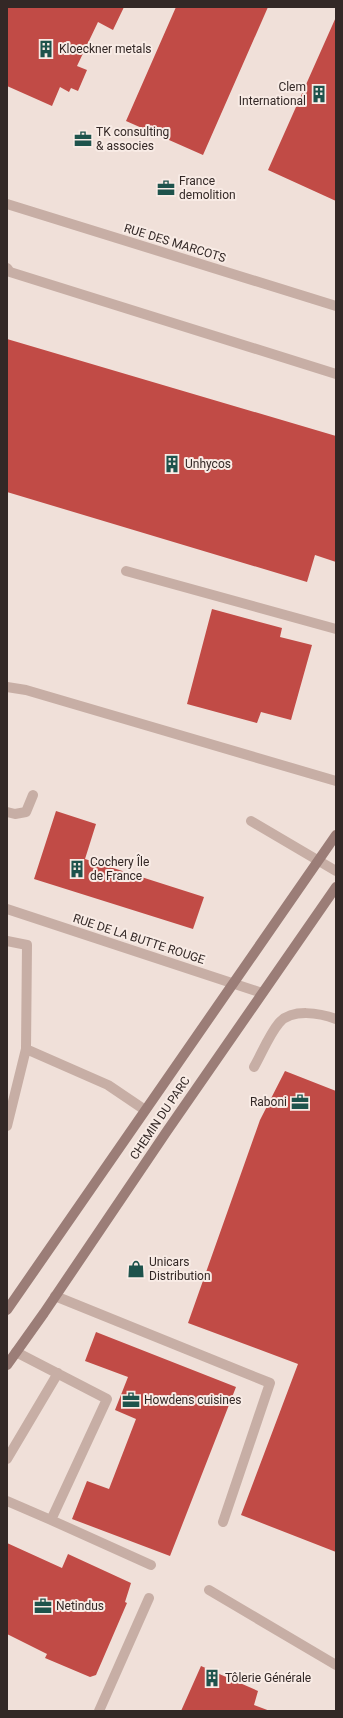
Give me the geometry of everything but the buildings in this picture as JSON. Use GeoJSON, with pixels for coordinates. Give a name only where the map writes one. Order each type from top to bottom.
{"type":"FeatureCollection","features":[{"type":"Feature","properties":{"kind":"main road","name":"CHEMIN DU PARC"},"geometry":{"type":"LineString","coordinates":[[7,1310],[336,835]]}},
{"type":"Feature","properties":{"kind":"main road","name":"CHEMIN DU PARC"},"geometry":{"type":"LineString","coordinates":[[7,1365],[166,1130],[336,886]]}},
{"type":"Feature","properties":{"kind":"street","name":"RUE DES MARCOTS"},"geometry":{"type":"LineString","coordinates":[[8,206],[336,306]]}},
{"type":"Feature","properties":{"kind":"street"},"geometry":{"type":"LineString","coordinates":[[7,268],[10,272],[336,374]]}},
{"type":"Feature","properties":{"kind":"street"},"geometry":{"type":"LineString","coordinates":[[126,571],[336,629]]}},
{"type":"Feature","properties":{"kind":"street"},"geometry":{"type":"LineString","coordinates":[[7,687],[26,690],[336,780]]}},
{"type":"Feature","properties":{"kind":"street"},"geometry":{"type":"LineString","coordinates":[[7,812],[15,814],[26,812],[33,795]]}},
{"type":"Feature","properties":{"kind":"street"},"geometry":{"type":"LineString","coordinates":[[251,821],[336,872]]}},
{"type":"Feature","properties":{"kind":"street","name":"RUE DE LA BUTTE ROUGE"},"geometry":{"type":"LineString","coordinates":[[7,909],[262,993]]}},
{"type":"Feature","properties":{"kind":"street"},"geometry":{"type":"LineString","coordinates":[[7,941],[28,945],[26,1049],[7,1126]]}},
{"type":"Feature","properties":{"kind":"street"},"geometry":{"type":"LineString","coordinates":[[254,1067],[280,1022],[297,1014],[325,1015],[336,1019]]}},
{"type":"Feature","properties":{"kind":"street"},"geometry":{"type":"LineString","coordinates":[[26,1049],[108,1085],[145,1110]]}},
{"type":"Feature","properties":{"kind":"street"},"geometry":{"type":"LineString","coordinates":[[55,1296],[270,1383],[223,1522]]}},
{"type":"Feature","properties":{"kind":"street"},"geometry":{"type":"LineString","coordinates":[[16,1352],[106,1399],[51,1520]]}},
{"type":"Feature","properties":{"kind":"street"},"geometry":{"type":"LineString","coordinates":[[7,1459],[58,1373]]}},
{"type":"Feature","properties":{"kind":"street"},"geometry":{"type":"LineString","coordinates":[[7,1501],[151,1564]]}},
{"type":"Feature","properties":{"kind":"street"},"geometry":{"type":"LineString","coordinates":[[209,1590],[336,1665]]}},
{"type":"Feature","properties":{"kind":"street"},"geometry":{"type":"LineString","coordinates":[[99,1711],[149,1598]]}},
{"type":"Feature","properties":{"kind":"place","name":"Kloeckner metals"},"geometry":{"type":"Point","coordinates":[46,49]}},
{"type":"Feature","properties":{"kind":"place","name":"Clem International"},"geometry":{"type":"Point","coordinates":[319,94]}},
{"type":"Feature","properties":{"kind":"place","name":"TK consulting & associes"},"geometry":{"type":"Point","coordinates":[83,139]}},
{"type":"Feature","properties":{"kind":"place","name":"France demolition"},"geometry":{"type":"Point","coordinates":[166,188]}},
{"type":"Feature","properties":{"kind":"place","name":"Unhycos"},"geometry":{"type":"Point","coordinates":[172,464]}},
{"type":"Feature","properties":{"kind":"place","name":"Cochery Île de France"},"geometry":{"type":"Point","coordinates":[77,869]}},
{"type":"Feature","properties":{"kind":"place","name":"Raboni"},"geometry":{"type":"Point","coordinates":[300,1102]}},
{"type":"Feature","properties":{"kind":"place","name":"Unicars Distribution"},"geometry":{"type":"Point","coordinates":[136,1269]}},
{"type":"Feature","properties":{"kind":"place","name":"Howdens cuisines"},"geometry":{"type":"Point","coordinates":[131,1400]}},
{"type":"Feature","properties":{"kind":"place","name":"Netindus"},"geometry":{"type":"Point","coordinates":[43,1606]}},
{"type":"Feature","properties":{"kind":"place","name":"Tôlerie Générale"},"geometry":{"type":"Point","coordinates":[212,1678]}}]}
